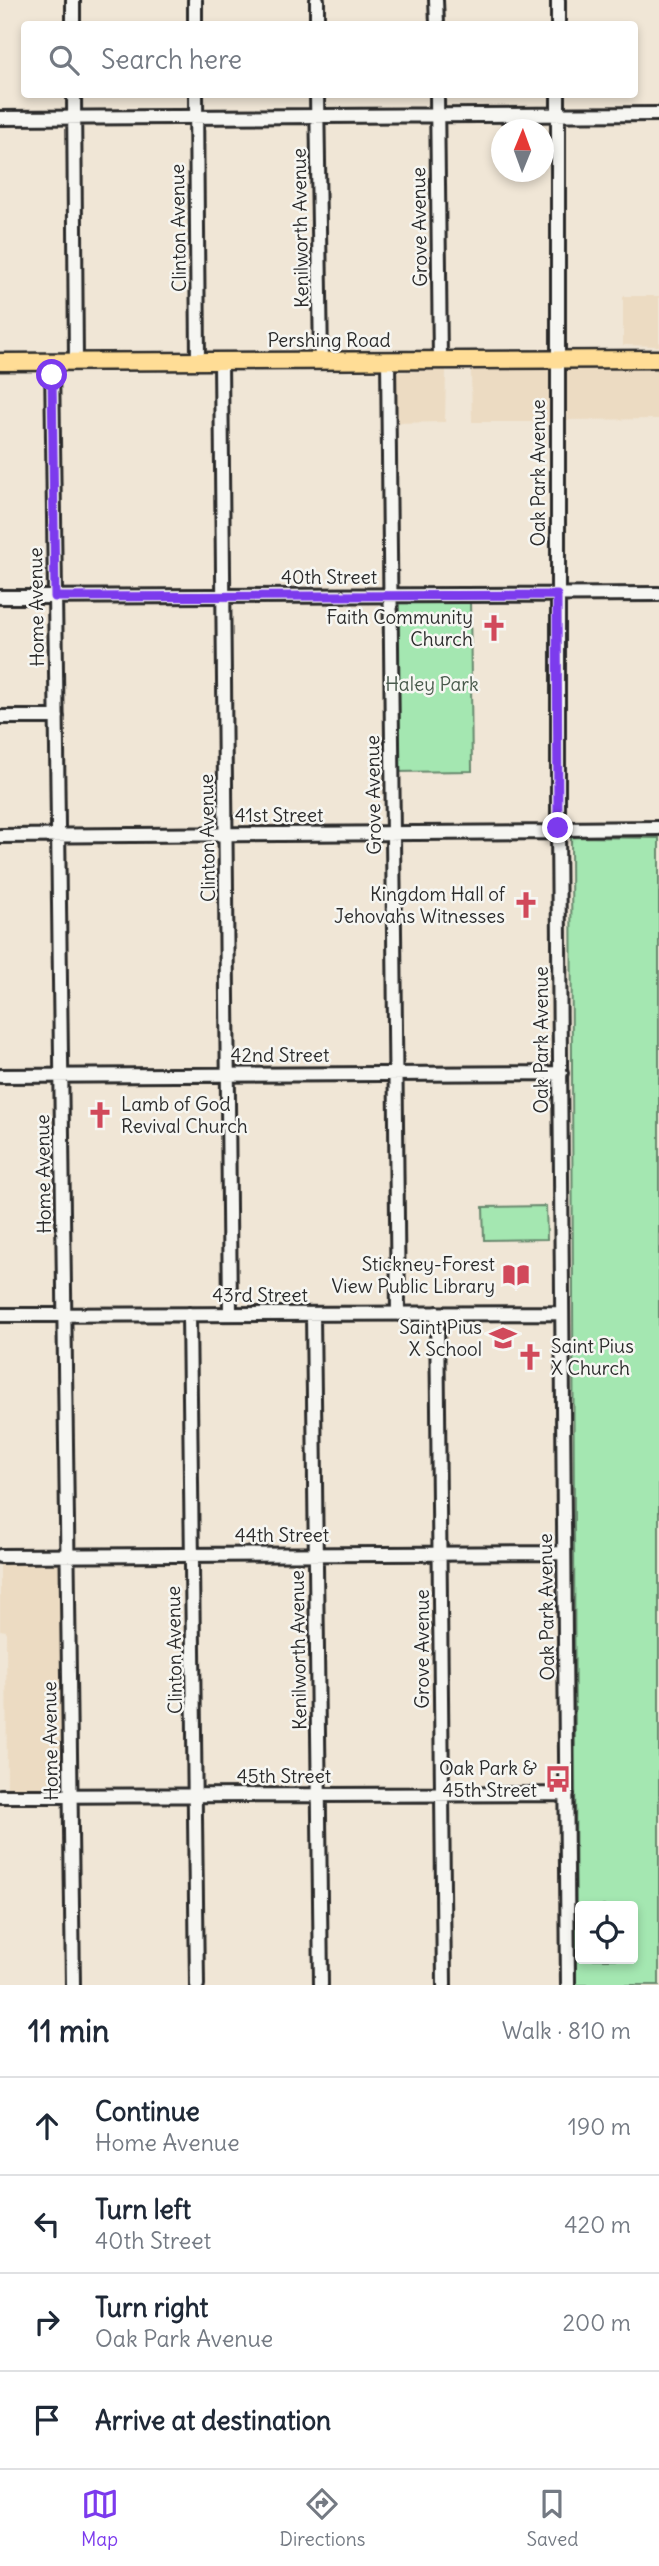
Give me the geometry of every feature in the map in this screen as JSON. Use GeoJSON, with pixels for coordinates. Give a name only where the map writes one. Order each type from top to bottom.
{"type":"FeatureCollection","features":[{"type":"Feature","properties":{"kind":"main road","name":"Pershing Road"},"geometry":{"type":"LineString","coordinates":[[0,362],[659,359]]}},
{"type":"Feature","properties":{"kind":"street"},"geometry":{"type":"LineString","coordinates":[[73,0],[73,21]]}},
{"type":"Feature","properties":{"kind":"street"},"geometry":{"type":"LineString","coordinates":[[195,0],[195,21]]}},
{"type":"Feature","properties":{"kind":"street"},"geometry":{"type":"LineString","coordinates":[[317,0],[317,21]]}},
{"type":"Feature","properties":{"kind":"street"},"geometry":{"type":"LineString","coordinates":[[436,0],[437,21]]}},
{"type":"Feature","properties":{"kind":"street"},"geometry":{"type":"LineString","coordinates":[[558,0],[558,21]]}},
{"type":"Feature","properties":{"kind":"street"},"geometry":{"type":"LineString","coordinates":[[74,98],[76,362]]}},
{"type":"Feature","properties":{"kind":"street","name":"Clinton Avenue"},"geometry":{"type":"LineString","coordinates":[[196,98],[198,361]]}},
{"type":"Feature","properties":{"kind":"street","name":"Kenilworth Avenue"},"geometry":{"type":"LineString","coordinates":[[317,98],[321,361]]}},
{"type":"Feature","properties":{"kind":"street","name":"Grove Avenue"},"geometry":{"type":"LineString","coordinates":[[437,98],[440,360]]}},
{"type":"Feature","properties":{"kind":"street","name":"Oak Park Avenue"},"geometry":{"type":"LineString","coordinates":[[558,98],[558,830],[568,1985]]}},
{"type":"Feature","properties":{"kind":"street"},"geometry":{"type":"LineString","coordinates":[[0,118],[659,114]]}},
{"type":"Feature","properties":{"kind":"street","name":"Grove Avenue"},"geometry":{"type":"LineString","coordinates":[[388,360],[398,1314]]}},
{"type":"Feature","properties":{"kind":"street","name":"Clinton Avenue"},"geometry":{"type":"LineString","coordinates":[[221,361],[230,1314]]}},
{"type":"Feature","properties":{"kind":"street","name":"Home Avenue"},"geometry":{"type":"LineString","coordinates":[[52,362],[73,1985]]}},
{"type":"Feature","properties":{"kind":"street","name":"40th Street"},"geometry":{"type":"LineString","coordinates":[[0,597],[659,594]]}},
{"type":"Feature","properties":{"kind":"street"},"geometry":{"type":"LineString","coordinates":[[0,718],[57,718]]}},
{"type":"Feature","properties":{"kind":"street","name":"41st Street"},"geometry":{"type":"LineString","coordinates":[[0,836],[393,834],[659,828]]}},
{"type":"Feature","properties":{"kind":"street","name":"42nd Street"},"geometry":{"type":"LineString","coordinates":[[0,1076],[561,1073]]}},
{"type":"Feature","properties":{"kind":"street","name":"43rd Street"},"geometry":{"type":"LineString","coordinates":[[0,1315],[562,1313]]}},
{"type":"Feature","properties":{"kind":"street","name":"Clinton Avenue"},"geometry":{"type":"LineString","coordinates":[[189,1314],[197,1985]]}},
{"type":"Feature","properties":{"kind":"street","name":"Kenilworth Avenue"},"geometry":{"type":"LineString","coordinates":[[313,1314],[321,1985]]}},
{"type":"Feature","properties":{"kind":"street","name":"Grove Avenue"},"geometry":{"type":"LineString","coordinates":[[438,1314],[444,1985]]}},
{"type":"Feature","properties":{"kind":"street","name":"44th Street"},"geometry":{"type":"LineString","coordinates":[[0,1556],[565,1553]]}},
{"type":"Feature","properties":{"kind":"street","name":"45th Street"},"geometry":{"type":"LineString","coordinates":[[0,1796],[567,1794]]}},
{"type":"Feature","properties":{"kind":"shaded area"},"geometry":{"type":"Polygon","coordinates":[[[623,296],[659,296],[659,346],[623,345],[623,296]]]}},
{"type":"Feature","properties":{"kind":"shaded area"},"geometry":{"type":"Polygon","coordinates":[[[550,368],[550,422],[472,422],[471,370],[550,368]]]}},
{"type":"Feature","properties":{"kind":"shaded area"},"geometry":{"type":"Polygon","coordinates":[[[659,368],[659,419],[565,420],[565,369],[659,368]]]}},
{"type":"Feature","properties":{"kind":"shaded area"},"geometry":{"type":"Polygon","coordinates":[[[446,370],[445,422],[390,423],[391,372],[446,370]]]}},
{"type":"Feature","properties":{"kind":"shaded area"},"geometry":{"type":"Polygon","coordinates":[[[0,1557],[67,1557],[69,1792],[7,1792],[6,1631],[0,1630],[0,1557]]]}},
{"type":"Feature","properties":{"kind":"green space","name":"Haley Park"},"geometry":{"type":"Polygon","coordinates":[[[470,597],[472,771],[393,772],[393,598],[470,597]]]}},
{"type":"Feature","properties":{"kind":"green space"},"geometry":{"type":"Polygon","coordinates":[[[571,837],[659,838],[659,1985],[576,1985],[576,1964],[638,1964],[638,1901],[576,1901],[571,837]]]}},
{"type":"Feature","properties":{"kind":"green space"},"geometry":{"type":"Polygon","coordinates":[[[546,1206],[547,1239],[484,1240],[483,1207],[546,1206]]]}},
{"type":"Feature","properties":{"kind":"place","name":"Faith Community Church"},"geometry":{"type":"Point","coordinates":[494,628]}},
{"type":"Feature","properties":{"kind":"place","name":"Kingdom Hall of Jehovahs Witnesses"},"geometry":{"type":"Point","coordinates":[526,905]}},
{"type":"Feature","properties":{"kind":"place","name":"Lamb of God Revival Church"},"geometry":{"type":"Point","coordinates":[100,1115]}},
{"type":"Feature","properties":{"kind":"place","name":"Stickney-Forest View Public Library"},"geometry":{"type":"Point","coordinates":[516,1275]}},
{"type":"Feature","properties":{"kind":"place","name":"Saint Pius X School"},"geometry":{"type":"Point","coordinates":[503,1338]}},
{"type":"Feature","properties":{"kind":"place","name":"Saint Pius X Church"},"geometry":{"type":"Point","coordinates":[530,1357]}},
{"type":"Feature","properties":{"kind":"place","name":"Oak Park & 45th Street"},"geometry":{"type":"Point","coordinates":[558,1779]}},
{"type":"Feature","properties":{"kind":"route"},"geometry":{"type":"LineString","coordinates":[[52,375],[55,597],[557,595],[558,828]]}}]}
